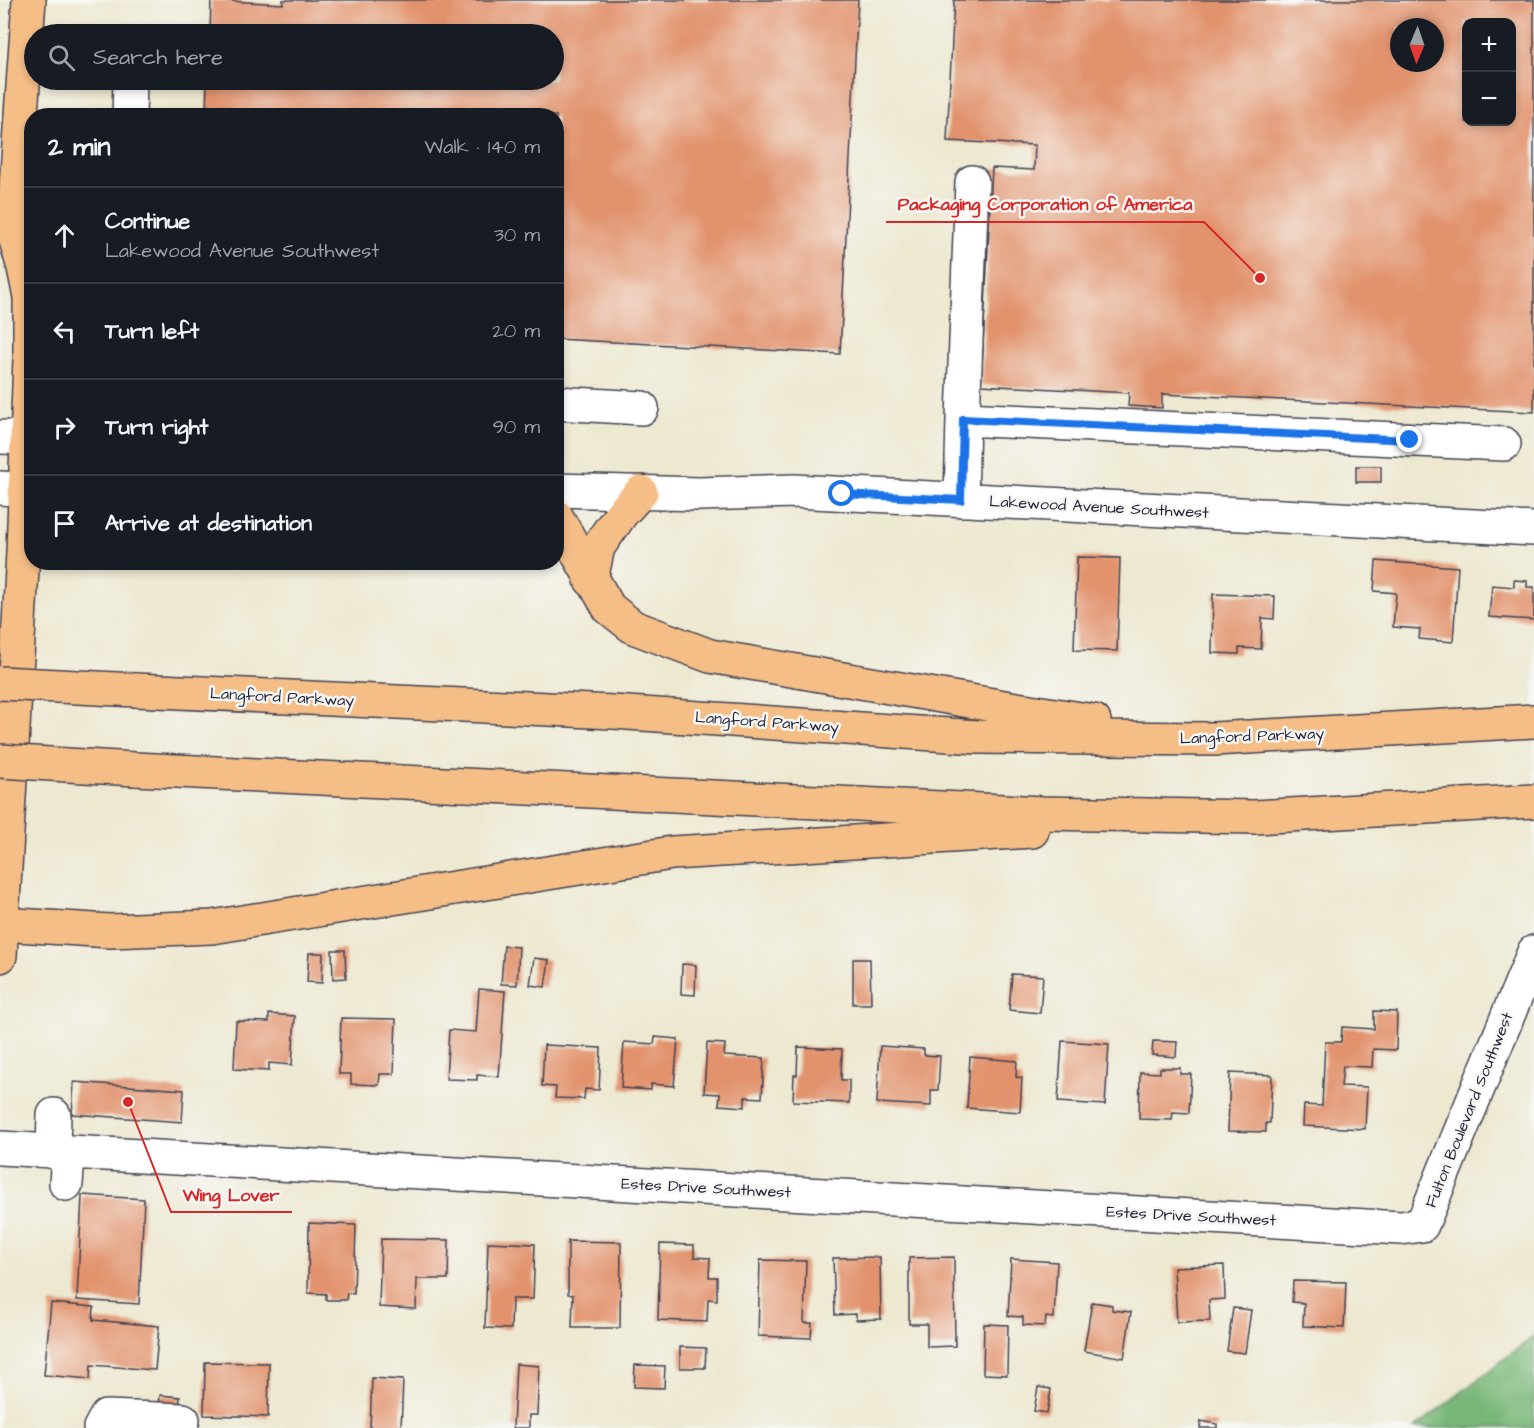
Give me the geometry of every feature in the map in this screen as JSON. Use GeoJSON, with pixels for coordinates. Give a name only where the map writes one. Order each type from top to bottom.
{"type":"FeatureCollection","features":[{"type":"Feature","properties":{"kind":"main road"},"geometry":{"type":"LineString","coordinates":[[27,24],[29,0]]}},
{"type":"Feature","properties":{"kind":"main road"},"geometry":{"type":"LineString","coordinates":[[24,55],[7,243],[24,268]]}},
{"type":"Feature","properties":{"kind":"main road"},"geometry":{"type":"LineString","coordinates":[[24,386],[20,437],[1,934],[212,927],[672,853],[1534,801]]}},
{"type":"Feature","properties":{"kind":"main road"},"geometry":{"type":"LineString","coordinates":[[591,580],[598,547],[640,492]]}},
{"type":"Feature","properties":{"kind":"main road"},"geometry":{"type":"LineString","coordinates":[[564,531],[609,608],[633,627],[710,657],[1010,708],[1214,739]]}},
{"type":"Feature","properties":{"kind":"main road","name":"Langford Parkway"},"geometry":{"type":"LineString","coordinates":[[0,683],[613,712],[978,737],[1214,739],[1534,720]]}},
{"type":"Feature","properties":{"kind":"main road"},"geometry":{"type":"LineString","coordinates":[[0,761],[1043,813],[1255,817]]}},
{"type":"Feature","properties":{"kind":"street"},"geometry":{"type":"LineString","coordinates":[[129,108],[130,90]]}},
{"type":"Feature","properties":{"kind":"street"},"geometry":{"type":"LineString","coordinates":[[961,500],[972,182]]}},
{"type":"Feature","properties":{"kind":"street"},"geometry":{"type":"LineString","coordinates":[[564,403],[642,408]]}},
{"type":"Feature","properties":{"kind":"street"},"geometry":{"type":"LineString","coordinates":[[963,419],[1504,444]]}},
{"type":"Feature","properties":{"kind":"street","name":"Lakewood Avenue Southwest"},"geometry":{"type":"LineString","coordinates":[[564,490],[699,494],[794,491],[1534,530]]}},
{"type":"Feature","properties":{"kind":"street","name":"Fulton Boulevard Southwest"},"geometry":{"type":"LineString","coordinates":[[1411,1227],[1422,1225],[1534,952]]}},
{"type":"Feature","properties":{"kind":"street"},"geometry":{"type":"LineString","coordinates":[[54,1115],[62,1163]]}},
{"type":"Feature","properties":{"kind":"street","name":"Estes Drive Southwest"},"geometry":{"type":"LineString","coordinates":[[0,1148],[62,1163],[1411,1227]]}},
{"type":"Feature","properties":{"kind":"street"},"geometry":{"type":"LineString","coordinates":[[100,1428],[106,1417],[183,1420]]}},
{"type":"Feature","properties":{"kind":"green space"},"geometry":{"type":"Polygon","coordinates":[[[1534,1336],[1534,1428],[1415,1428],[1534,1336]]]}},
{"type":"Feature","properties":{"kind":"building"},"geometry":{"type":"Polygon","coordinates":[[[211,0],[283,4],[283,0],[858,0],[840,354],[564,339],[564,108],[206,108],[207,90],[564,90],[564,24],[210,24],[211,0]]]}},
{"type":"Feature","properties":{"kind":"building"},"geometry":{"type":"Polygon","coordinates":[[[954,0],[1534,0],[1534,412],[1162,394],[1162,408],[1128,406],[1129,393],[981,385],[992,168],[1034,170],[1035,145],[947,141],[954,0]]]}},
{"type":"Feature","properties":{"kind":"building"},"geometry":{"type":"Polygon","coordinates":[[[1356,466],[1381,466],[1381,482],[1356,482],[1356,466]]]}},
{"type":"Feature","properties":{"kind":"building"},"geometry":{"type":"Polygon","coordinates":[[[1077,557],[1120,558],[1117,651],[1074,650],[1077,557]]]}},
{"type":"Feature","properties":{"kind":"building"},"geometry":{"type":"Polygon","coordinates":[[[1376,561],[1458,567],[1453,642],[1419,639],[1420,629],[1393,627],[1396,593],[1374,591],[1376,561]]]}},
{"type":"Feature","properties":{"kind":"building"},"geometry":{"type":"Polygon","coordinates":[[[1514,580],[1527,581],[1527,587],[1534,587],[1534,620],[1489,617],[1492,585],[1514,587],[1514,580]]]}},
{"type":"Feature","properties":{"kind":"building"},"geometry":{"type":"Polygon","coordinates":[[[1213,594],[1275,596],[1274,619],[1262,618],[1261,649],[1239,648],[1239,654],[1212,653],[1213,594]]]}},
{"type":"Feature","properties":{"kind":"building"},"geometry":{"type":"Polygon","coordinates":[[[504,946],[519,947],[517,985],[501,984],[504,946]]]}},
{"type":"Feature","properties":{"kind":"building"},"geometry":{"type":"Polygon","coordinates":[[[332,950],[345,950],[346,978],[333,979],[332,950]]]}},
{"type":"Feature","properties":{"kind":"building"},"geometry":{"type":"Polygon","coordinates":[[[309,953],[323,953],[322,983],[307,982],[309,953]]]}},
{"type":"Feature","properties":{"kind":"building"},"geometry":{"type":"Polygon","coordinates":[[[534,958],[549,960],[545,987],[530,985],[534,958]]]}},
{"type":"Feature","properties":{"kind":"building"},"geometry":{"type":"Polygon","coordinates":[[[853,959],[870,959],[871,1004],[853,1004],[853,959]]]}},
{"type":"Feature","properties":{"kind":"building"},"geometry":{"type":"Polygon","coordinates":[[[682,964],[696,965],[695,995],[681,994],[682,964]]]}},
{"type":"Feature","properties":{"kind":"building"},"geometry":{"type":"Polygon","coordinates":[[[1012,974],[1043,976],[1040,1013],[1009,1010],[1012,974]]]}},
{"type":"Feature","properties":{"kind":"building"},"geometry":{"type":"Polygon","coordinates":[[[479,989],[505,991],[499,1077],[477,1075],[477,1080],[446,1079],[449,1030],[476,1032],[479,989]]]}},
{"type":"Feature","properties":{"kind":"building"},"geometry":{"type":"Polygon","coordinates":[[[1374,1011],[1397,1012],[1396,1050],[1373,1049],[1372,1067],[1343,1066],[1341,1086],[1367,1087],[1365,1129],[1303,1126],[1304,1105],[1322,1106],[1325,1042],[1341,1042],[1342,1027],[1374,1029],[1374,1011]]]}},
{"type":"Feature","properties":{"kind":"building"},"geometry":{"type":"Polygon","coordinates":[[[269,1014],[295,1016],[292,1065],[269,1063],[269,1071],[234,1069],[236,1021],[269,1022],[269,1014]]]}},
{"type":"Feature","properties":{"kind":"building"},"geometry":{"type":"Polygon","coordinates":[[[341,1018],[396,1019],[394,1074],[380,1074],[379,1085],[351,1084],[351,1074],[339,1074],[341,1018]]]}},
{"type":"Feature","properties":{"kind":"building"},"geometry":{"type":"Polygon","coordinates":[[[655,1037],[678,1039],[674,1086],[651,1084],[651,1090],[621,1088],[624,1042],[654,1044],[655,1037]]]}},
{"type":"Feature","properties":{"kind":"building"},"geometry":{"type":"Polygon","coordinates":[[[1062,1041],[1109,1044],[1105,1105],[1058,1102],[1062,1041]]]}},
{"type":"Feature","properties":{"kind":"building"},"geometry":{"type":"Polygon","coordinates":[[[1153,1041],[1177,1042],[1176,1057],[1152,1055],[1153,1041]]]}},
{"type":"Feature","properties":{"kind":"building"},"geometry":{"type":"Polygon","coordinates":[[[707,1043],[725,1044],[724,1056],[764,1058],[762,1098],[745,1097],[745,1107],[719,1105],[720,1094],[704,1093],[707,1043]]]}},
{"type":"Feature","properties":{"kind":"building"},"geometry":{"type":"Polygon","coordinates":[[[544,1045],[601,1048],[599,1090],[585,1089],[584,1099],[555,1098],[556,1087],[542,1086],[544,1045]]]}},
{"type":"Feature","properties":{"kind":"building"},"geometry":{"type":"Polygon","coordinates":[[[880,1046],[924,1049],[924,1055],[940,1056],[938,1090],[931,1090],[931,1106],[877,1103],[880,1046]]]}},
{"type":"Feature","properties":{"kind":"building"},"geometry":{"type":"Polygon","coordinates":[[[798,1047],[842,1049],[841,1080],[849,1080],[849,1103],[793,1101],[798,1047]]]}},
{"type":"Feature","properties":{"kind":"building"},"geometry":{"type":"Polygon","coordinates":[[[970,1057],[1017,1061],[1016,1077],[1022,1078],[1020,1112],[967,1108],[970,1057]]]}},
{"type":"Feature","properties":{"kind":"building"},"geometry":{"type":"Polygon","coordinates":[[[1160,1068],[1180,1068],[1180,1074],[1191,1074],[1189,1113],[1173,1112],[1172,1120],[1139,1119],[1140,1072],[1160,1073],[1160,1068]]]}},
{"type":"Feature","properties":{"kind":"building"},"geometry":{"type":"Polygon","coordinates":[[[1230,1073],[1272,1075],[1270,1123],[1266,1123],[1266,1132],[1228,1131],[1230,1073]]]}},
{"type":"Feature","properties":{"kind":"building"},"geometry":{"type":"Polygon","coordinates":[[[74,1082],[184,1090],[182,1122],[72,1114],[74,1082]]]}},
{"type":"Feature","properties":{"kind":"building"},"geometry":{"type":"Polygon","coordinates":[[[82,1195],[144,1199],[139,1304],[77,1300],[82,1195]]]}},
{"type":"Feature","properties":{"kind":"building"},"geometry":{"type":"Polygon","coordinates":[[[309,1223],[356,1225],[354,1294],[347,1293],[346,1300],[326,1300],[326,1294],[308,1293],[309,1223]]]}},
{"type":"Feature","properties":{"kind":"building"},"geometry":{"type":"Polygon","coordinates":[[[381,1239],[449,1240],[448,1279],[417,1279],[416,1309],[379,1307],[381,1239]]]}},
{"type":"Feature","properties":{"kind":"building"},"geometry":{"type":"Polygon","coordinates":[[[568,1241],[621,1242],[620,1328],[572,1328],[573,1295],[568,1294],[568,1241]]]}},
{"type":"Feature","properties":{"kind":"building"},"geometry":{"type":"Polygon","coordinates":[[[488,1242],[535,1244],[533,1299],[512,1299],[511,1329],[485,1328],[488,1242]]]}},
{"type":"Feature","properties":{"kind":"building"},"geometry":{"type":"Polygon","coordinates":[[[660,1244],[694,1245],[694,1257],[710,1258],[709,1277],[717,1277],[717,1300],[708,1299],[707,1322],[658,1320],[660,1244]]]}},
{"type":"Feature","properties":{"kind":"building"},"geometry":{"type":"Polygon","coordinates":[[[880,1257],[881,1319],[856,1320],[856,1314],[835,1315],[833,1258],[880,1257]]]}},
{"type":"Feature","properties":{"kind":"building"},"geometry":{"type":"Polygon","coordinates":[[[954,1257],[955,1346],[927,1347],[927,1324],[909,1324],[909,1258],[954,1257]]]}},
{"type":"Feature","properties":{"kind":"building"},"geometry":{"type":"Polygon","coordinates":[[[1011,1259],[1057,1262],[1054,1318],[1046,1317],[1045,1326],[1023,1325],[1023,1317],[1008,1316],[1011,1259]]]}},
{"type":"Feature","properties":{"kind":"building"},"geometry":{"type":"Polygon","coordinates":[[[760,1260],[806,1261],[804,1323],[812,1323],[811,1338],[758,1336],[760,1260]]]}},
{"type":"Feature","properties":{"kind":"building"},"geometry":{"type":"Polygon","coordinates":[[[1224,1265],[1225,1299],[1209,1300],[1210,1321],[1177,1322],[1174,1267],[1224,1265]]]}},
{"type":"Feature","properties":{"kind":"building"},"geometry":{"type":"Polygon","coordinates":[[[1293,1281],[1346,1282],[1344,1328],[1303,1326],[1304,1303],[1292,1302],[1293,1281]]]}},
{"type":"Feature","properties":{"kind":"building"},"geometry":{"type":"Polygon","coordinates":[[[1092,1302],[1112,1305],[1112,1310],[1131,1312],[1124,1358],[1084,1351],[1092,1302]]]}},
{"type":"Feature","properties":{"kind":"building"},"geometry":{"type":"Polygon","coordinates":[[[51,1303],[94,1307],[93,1320],[159,1326],[155,1370],[91,1365],[90,1379],[44,1375],[51,1303]]]}},
{"type":"Feature","properties":{"kind":"building"},"geometry":{"type":"Polygon","coordinates":[[[1233,1308],[1251,1310],[1245,1353],[1227,1351],[1233,1308]]]}},
{"type":"Feature","properties":{"kind":"building"},"geometry":{"type":"Polygon","coordinates":[[[984,1324],[1008,1325],[1007,1375],[983,1374],[984,1324]]]}},
{"type":"Feature","properties":{"kind":"building"},"geometry":{"type":"Polygon","coordinates":[[[680,1347],[706,1348],[705,1368],[680,1368],[680,1347]]]}},
{"type":"Feature","properties":{"kind":"building"},"geometry":{"type":"Polygon","coordinates":[[[205,1362],[269,1363],[268,1417],[204,1415],[205,1362]]]}},
{"type":"Feature","properties":{"kind":"building"},"geometry":{"type":"Polygon","coordinates":[[[516,1364],[539,1366],[537,1415],[529,1415],[529,1428],[513,1428],[516,1364]]]}},
{"type":"Feature","properties":{"kind":"building"},"geometry":{"type":"Polygon","coordinates":[[[635,1365],[665,1366],[664,1388],[634,1387],[635,1365]]]}},
{"type":"Feature","properties":{"kind":"building"},"geometry":{"type":"Polygon","coordinates":[[[372,1378],[403,1380],[401,1428],[370,1428],[372,1378]]]}},
{"type":"Feature","properties":{"kind":"building"},"geometry":{"type":"Polygon","coordinates":[[[1038,1387],[1051,1389],[1047,1413],[1034,1411],[1038,1387]]]}},
{"type":"Feature","properties":{"kind":"building"},"geometry":{"type":"Polygon","coordinates":[[[160,1395],[180,1397],[179,1408],[159,1405],[160,1395]]]}},
{"type":"Feature","properties":{"kind":"building"},"geometry":{"type":"Polygon","coordinates":[[[1201,1421],[1217,1424],[1217,1428],[1200,1428],[1201,1421]]]}},
{"type":"Feature","properties":{"kind":"place","name":"Packaging Corporation of America"},"geometry":{"type":"Point","coordinates":[1260,278]}},
{"type":"Feature","properties":{"kind":"place","name":"Wing Lover"},"geometry":{"type":"Point","coordinates":[128,1102]}},
{"type":"Feature","properties":{"kind":"route"},"geometry":{"type":"LineString","coordinates":[[842,494],[961,500],[963,419],[1410,440]]}}]}
